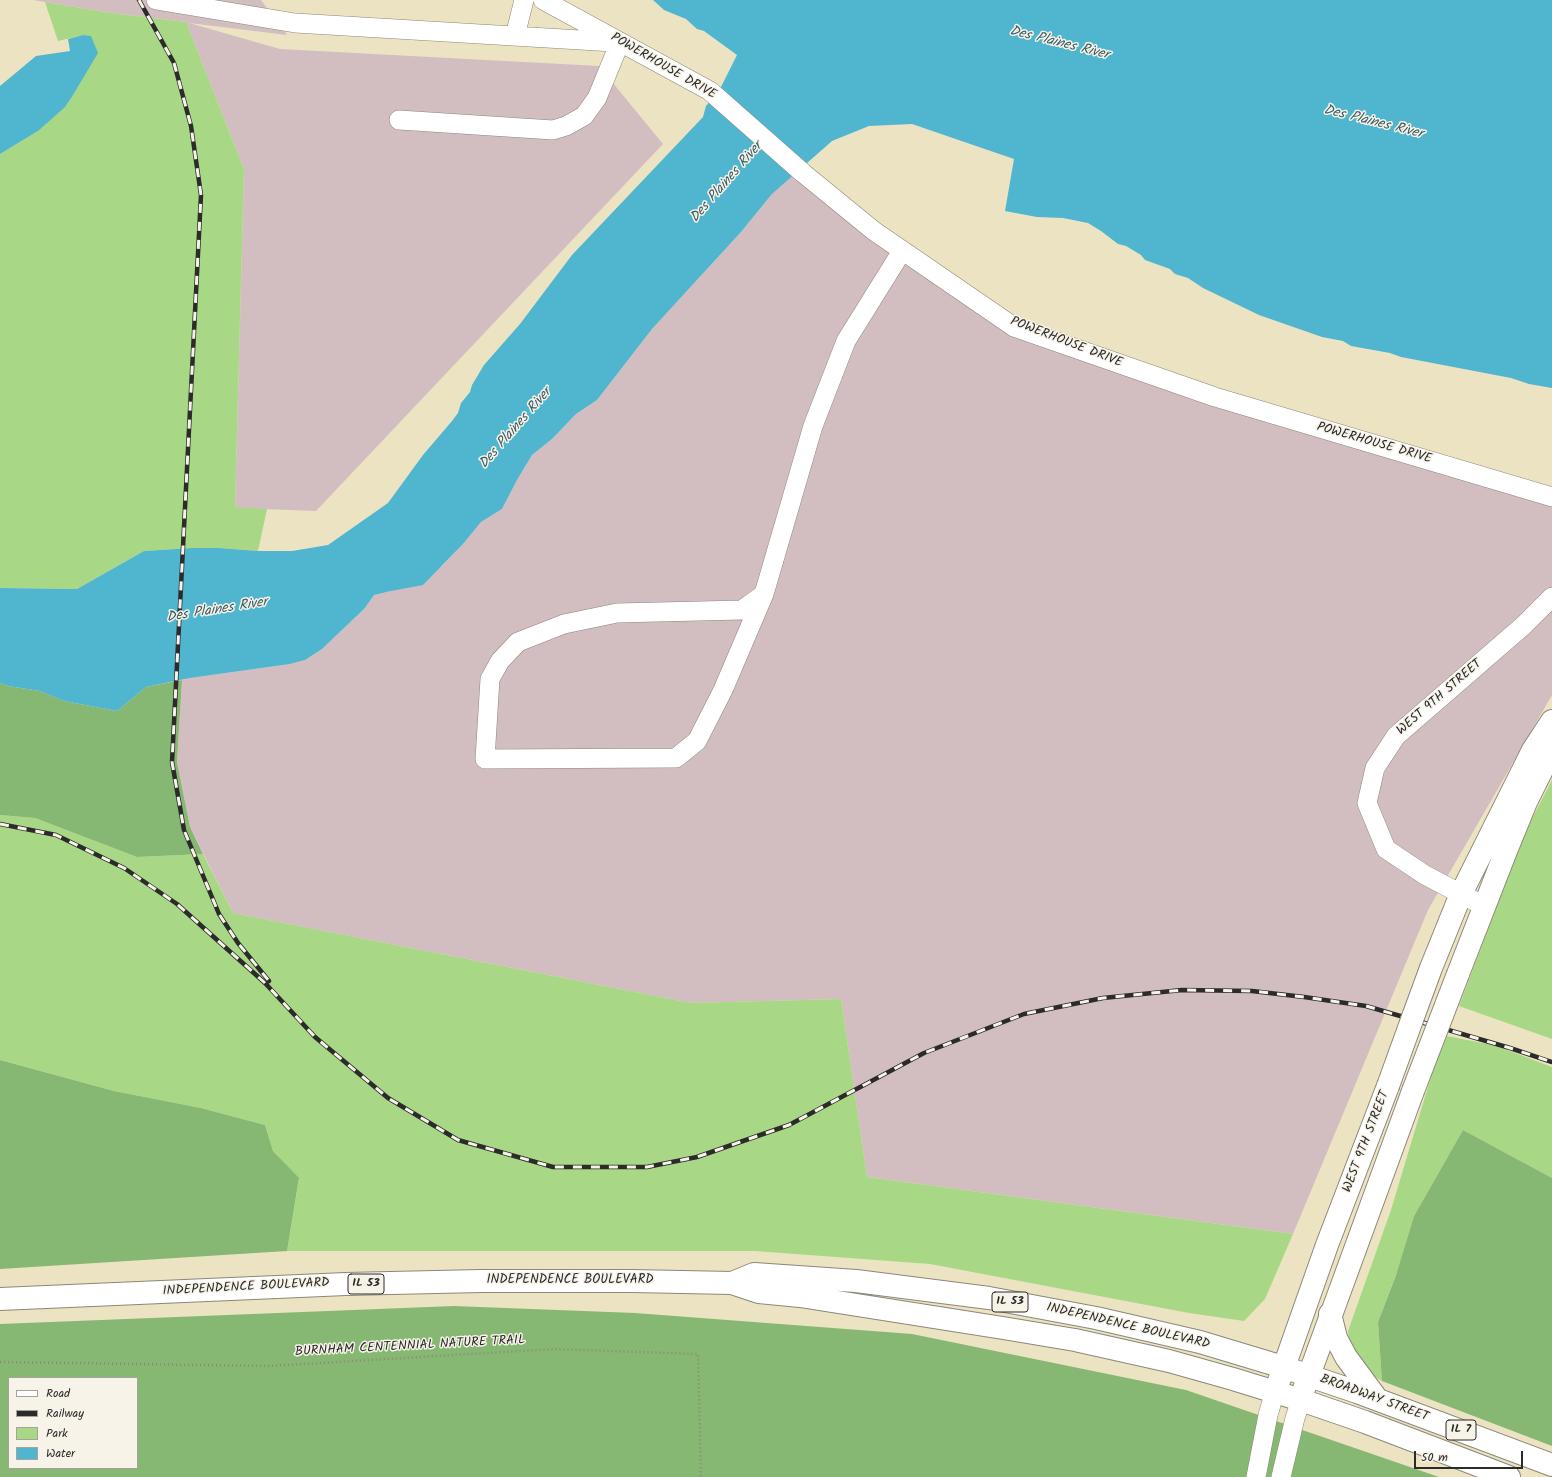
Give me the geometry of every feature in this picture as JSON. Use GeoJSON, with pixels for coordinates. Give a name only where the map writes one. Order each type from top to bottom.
{"type":"FeatureCollection","features":[{"type":"Feature","properties":{"kind":"main road","name":"WEST 9TH STREET"},"geometry":{"type":"LineString","coordinates":[[1275,1391],[1327,1245],[1388,1086],[1430,968],[1461,894],[1533,750],[1552,721]]}},
{"type":"Feature","properties":{"kind":"main road","name":"WEST 9TH STREET"},"geometry":{"type":"LineString","coordinates":[[1300,1400],[1330,1314],[1413,1091],[1484,906],[1526,802],[1552,750]]}},
{"type":"Feature","properties":{"kind":"main road","name":"INDEPENDENCE BOULEVARD"},"geometry":{"type":"LineString","coordinates":[[732,1283],[754,1274],[780,1275],[856,1281],[989,1298],[1081,1315],[1200,1342],[1308,1376]]}},
{"type":"Feature","properties":{"kind":"main road","name":"INDEPENDENCE BOULEVARD"},"geometry":{"type":"LineString","coordinates":[[0,1299],[346,1284],[481,1281],[632,1280],[732,1283],[759,1292],[800,1296],[1075,1340],[1169,1361],[1275,1391],[1300,1400]]}},
{"type":"Feature","properties":{"kind":"main road"},"geometry":{"type":"LineString","coordinates":[[1330,1314],[1336,1338],[1346,1357],[1377,1399]]}},
{"type":"Feature","properties":{"kind":"main road","name":"BROADWAY STREET"},"geometry":{"type":"LineString","coordinates":[[1308,1376],[1377,1399],[1552,1465]]}},
{"type":"Feature","properties":{"kind":"main road","name":"BROADWAY STREET"},"geometry":{"type":"LineString","coordinates":[[1300,1400],[1365,1422],[1509,1477]]}},
{"type":"Feature","properties":{"kind":"street"},"geometry":{"type":"LineString","coordinates":[[156,0],[228,6],[295,23],[620,42],[597,98],[584,116],[566,126],[553,130],[399,120]]}},
{"type":"Feature","properties":{"kind":"street"},"geometry":{"type":"LineString","coordinates":[[514,36],[524,0]]}},
{"type":"Feature","properties":{"kind":"street","name":"POWERHOUSE DRIVE"},"geometry":{"type":"LineString","coordinates":[[543,0],[710,91],[803,173],[874,231],[1014,327],[1215,397],[1552,497]]}},
{"type":"Feature","properties":{"kind":"street"},"geometry":{"type":"LineString","coordinates":[[764,594],[742,610],[617,613],[564,624],[518,642],[500,661],[490,679],[485,759],[676,758],[697,741],[724,690],[764,594],[813,426],[846,341],[902,251]]}},
{"type":"Feature","properties":{"kind":"street","name":"WEST 9TH STREET"},"geometry":{"type":"LineString","coordinates":[[1484,906],[1425,875],[1386,849],[1367,803],[1375,768],[1396,736],[1524,625],[1552,597]]}},
{"type":"Feature","properties":{"kind":"street"},"geometry":{"type":"LineString","coordinates":[[1256,1477],[1268,1415],[1275,1391]]}},
{"type":"Feature","properties":{"kind":"street"},"geometry":{"type":"LineString","coordinates":[[1281,1477],[1300,1400]]}},
{"type":"Feature","properties":{"kind":"path","name":"BURNHAM CENTENNIAL NATURE TRAIL"},"geometry":{"type":"LineString","coordinates":[[0,1362],[269,1366],[554,1349],[698,1354],[701,1477]]}},
{"type":"Feature","properties":{"kind":"shaded area"},"geometry":{"type":"Polygon","coordinates":[[[33,0],[261,0],[287,35],[189,23],[280,49],[599,66],[663,144],[316,511],[235,508],[244,169],[186,22],[111,13],[33,0]]]}},
{"type":"Feature","properties":{"kind":"shaded area"},"geometry":{"type":"Polygon","coordinates":[[[792,176],[1013,333],[1552,496],[1552,695],[1428,910],[1293,1234],[867,1177],[841,999],[691,1003],[233,913],[190,827],[177,762],[182,680],[290,664],[305,660],[322,649],[365,608],[374,595],[391,591],[442,566],[481,522],[502,509],[532,455],[552,439],[576,414],[597,400],[652,329],[741,232],[772,194],[792,176]]]}},
{"type":"Feature","properties":{"kind":"green space"},"geometry":{"type":"Polygon","coordinates":[[[45,2],[111,13],[186,22],[244,169],[235,507],[267,509],[258,551],[219,548],[192,548],[144,551],[77,589],[0,588],[0,154],[38,131],[83,35],[58,41],[45,2]]]}},
{"type":"Feature","properties":{"kind":"green space"},"geometry":{"type":"Polygon","coordinates":[[[182,680],[177,762],[190,827],[203,854],[137,857],[35,818],[0,815],[0,683],[8,686],[40,691],[64,701],[117,711],[146,687],[182,680]]]}},
{"type":"Feature","properties":{"kind":"green space"},"geometry":{"type":"Polygon","coordinates":[[[1552,780],[1552,1039],[1459,1006],[1525,832],[1552,780]]]}},
{"type":"Feature","properties":{"kind":"green space"},"geometry":{"type":"Polygon","coordinates":[[[0,815],[35,818],[137,857],[203,854],[233,913],[691,1003],[841,999],[867,1177],[1293,1234],[1265,1299],[1244,1321],[1189,1313],[930,1264],[755,1251],[287,1251],[299,1179],[273,1151],[265,1125],[201,1108],[114,1091],[0,1060],[0,815]]]}},
{"type":"Feature","properties":{"kind":"green space"},"geometry":{"type":"Polygon","coordinates":[[[1447,1036],[1497,1046],[1552,1067],[1552,1178],[1463,1130],[1414,1216],[1398,1269],[1378,1322],[1382,1381],[1357,1366],[1349,1349],[1348,1331],[1391,1210],[1436,1060],[1447,1036]]]}},
{"type":"Feature","properties":{"kind":"green space"},"geometry":{"type":"Polygon","coordinates":[[[0,1060],[114,1091],[201,1108],[265,1125],[273,1151],[299,1178],[287,1251],[0,1269],[0,1060]]]}},
{"type":"Feature","properties":{"kind":"green space"},"geometry":{"type":"Polygon","coordinates":[[[1463,1130],[1552,1178],[1552,1446],[1382,1381],[1378,1322],[1396,1275],[1414,1216],[1463,1130]]]}},
{"type":"Feature","properties":{"kind":"green space"},"geometry":{"type":"Polygon","coordinates":[[[454,1306],[635,1313],[912,1334],[1186,1390],[1439,1477],[0,1477],[0,1324],[454,1306]]]}},
{"type":"Feature","properties":{"kind":"water","name":"Des Plaines River"},"geometry":{"type":"Polygon","coordinates":[[[653,0],[1552,0],[1552,388],[1529,384],[1511,378],[1351,346],[1343,341],[1322,337],[1259,315],[1203,288],[1188,278],[1175,274],[1170,269],[1145,260],[1141,255],[1126,246],[1118,244],[1088,223],[1063,218],[1037,217],[1005,211],[1014,159],[912,124],[869,126],[832,141],[772,194],[741,232],[652,329],[597,400],[576,414],[552,439],[532,455],[502,509],[481,522],[463,544],[423,585],[374,595],[365,608],[322,649],[305,660],[290,664],[190,678],[146,687],[117,711],[64,701],[40,691],[8,686],[0,683],[0,588],[77,589],[144,551],[219,548],[258,551],[292,551],[328,545],[388,503],[423,455],[458,413],[461,403],[470,392],[472,385],[484,365],[520,324],[572,255],[703,117],[706,106],[719,91],[737,55],[704,31],[697,29],[686,19],[664,10],[653,0]]]}},
{"type":"Feature","properties":{"kind":"water"},"geometry":{"type":"Polygon","coordinates":[[[83,35],[91,36],[98,53],[65,107],[38,131],[0,154],[0,86],[36,56],[70,51],[68,39],[83,35]]]}},
{"type":"Feature","properties":{"kind":"railway"},"geometry":{"type":"LineString","coordinates":[[139,0],[174,63],[191,126],[201,195],[172,762],[184,830],[219,914],[238,943],[269,981]]}},
{"type":"Feature","properties":{"kind":"railway"},"geometry":{"type":"LineString","coordinates":[[0,824],[56,835],[124,868],[177,904],[265,983],[315,1037],[388,1098],[458,1140],[553,1167],[647,1167],[697,1157],[789,1125],[924,1053],[1024,1014],[1103,998],[1182,990],[1252,991],[1304,997],[1366,1006],[1510,1048],[1552,1062]]}}]}
